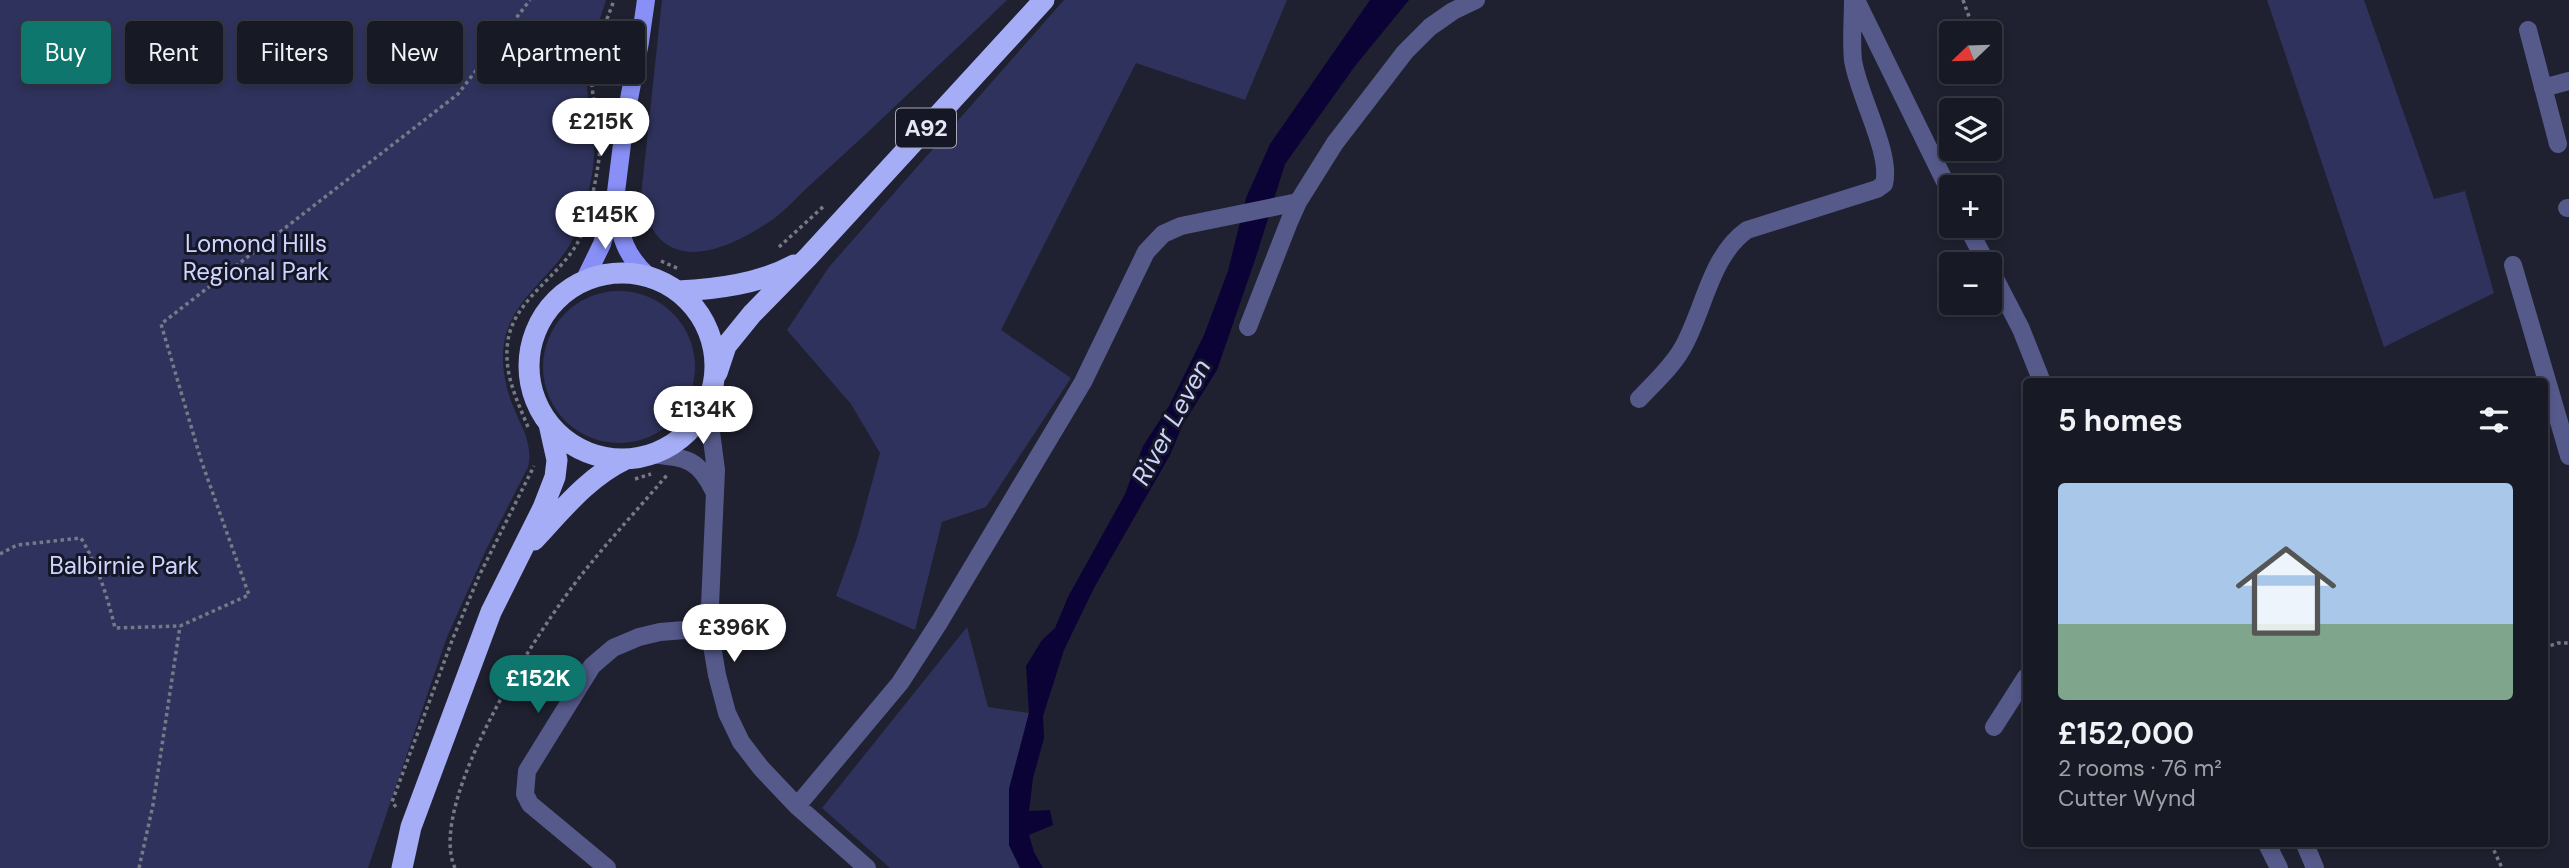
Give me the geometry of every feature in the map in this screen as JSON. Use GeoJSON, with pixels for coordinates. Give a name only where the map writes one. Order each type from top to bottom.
{"type":"FeatureCollection","features":[{"type":"Feature","properties":{"kind":"highway","name":"A92"},"geometry":{"type":"LineString","coordinates":[[539,428],[565,439],[583,451],[655,466],[703,412],[726,346],[752,314],[808,257],[1044,0]]}},
{"type":"Feature","properties":{"kind":"highway","name":"A92"},"geometry":{"type":"LineString","coordinates":[[678,291],[710,290],[776,274],[808,257]]}},
{"type":"Feature","properties":{"kind":"highway","name":"A92"},"geometry":{"type":"LineString","coordinates":[[402,867],[411,827],[491,612],[543,508],[555,477],[557,460],[539,428],[529,372],[532,344],[542,318],[561,296],[584,281],[652,267],[697,311],[709,335],[715,361],[710,395]]}},
{"type":"Feature","properties":{"kind":"highway","name":"A92"},"geometry":{"type":"LineString","coordinates":[[514,564],[581,489],[605,469],[626,459]]}},
{"type":"Feature","properties":{"kind":"main road"},"geometry":{"type":"LineString","coordinates":[[584,281],[602,244],[615,201],[625,120],[646,0]]}},
{"type":"Feature","properties":{"kind":"main road"},"geometry":{"type":"LineString","coordinates":[[615,201],[624,246],[633,262],[652,267]]}},
{"type":"Feature","properties":{"kind":"street"},"geometry":{"type":"LineString","coordinates":[[1248,327],[1292,203],[1405,52],[1430,27],[1453,10],[1476,0]]}},
{"type":"Feature","properties":{"kind":"street"},"geometry":{"type":"LineString","coordinates":[[1855,0],[1942,175]]}},
{"type":"Feature","properties":{"kind":"street"},"geometry":{"type":"LineString","coordinates":[[1639,399],[1667,371],[1682,348],[1722,259],[1735,239],[1747,230],[1877,189],[1884,184],[1886,165],[1853,59],[1855,0]]}},
{"type":"Feature","properties":{"kind":"street"},"geometry":{"type":"LineString","coordinates":[[2528,30],[2558,144]]}},
{"type":"Feature","properties":{"kind":"street"},"geometry":{"type":"LineString","coordinates":[[2543,88],[2569,81]]}},
{"type":"Feature","properties":{"kind":"street"},"geometry":{"type":"LineString","coordinates":[[803,811],[900,683],[940,621],[1083,382],[1146,252],[1163,234],[1181,226],[1292,203]]}},
{"type":"Feature","properties":{"kind":"street"},"geometry":{"type":"LineString","coordinates":[[2513,265],[2546,378]]}},
{"type":"Feature","properties":{"kind":"street"},"geometry":{"type":"LineString","coordinates":[[2002,292],[2021,329],[2040,378]]}},
{"type":"Feature","properties":{"kind":"street"},"geometry":{"type":"LineString","coordinates":[[2548,384],[2569,456]]}},
{"type":"Feature","properties":{"kind":"street"},"geometry":{"type":"LineString","coordinates":[[710,395],[716,470],[709,628],[727,713],[741,742],[761,768],[803,811],[867,868]]}},
{"type":"Feature","properties":{"kind":"street"},"geometry":{"type":"LineString","coordinates":[[655,466],[686,458],[697,464],[715,495]]}},
{"type":"Feature","properties":{"kind":"street"},"geometry":{"type":"LineString","coordinates":[[607,868],[530,804],[525,794],[527,771],[584,676],[614,648],[639,637],[660,632],[709,628]]}},
{"type":"Feature","properties":{"kind":"street"},"geometry":{"type":"LineString","coordinates":[[1994,726],[2023,682]]}},
{"type":"Feature","properties":{"kind":"street"},"geometry":{"type":"LineString","coordinates":[[2268,847],[2279,868]]}},
{"type":"Feature","properties":{"kind":"street"},"geometry":{"type":"LineString","coordinates":[[2306,847],[2315,868]]}},
{"type":"Feature","properties":{"kind":"path"},"geometry":{"type":"LineString","coordinates":[[0,554],[18,545],[81,538],[105,588],[115,628],[180,626],[249,595],[201,460],[161,324],[458,94],[530,0]]}},
{"type":"Feature","properties":{"kind":"path"},"geometry":{"type":"LineString","coordinates":[[539,428],[510,383],[508,340],[512,325],[522,309],[564,261],[579,239],[601,145],[592,88],[594,59],[614,0]]}},
{"type":"Feature","properties":{"kind":"path"},"geometry":{"type":"LineString","coordinates":[[1963,0],[1971,21]]}},
{"type":"Feature","properties":{"kind":"path"},"geometry":{"type":"LineString","coordinates":[[579,239],[602,244]]}},
{"type":"Feature","properties":{"kind":"path"},"geometry":{"type":"LineString","coordinates":[[652,267],[687,270]]}},
{"type":"Feature","properties":{"kind":"path"},"geometry":{"type":"LineString","coordinates":[[535,461],[555,477]]}},
{"type":"Feature","properties":{"kind":"path"},"geometry":{"type":"LineString","coordinates":[[455,868],[448,845],[453,814],[465,774],[486,728],[553,614],[583,573],[670,472],[655,466],[627,482]]}},
{"type":"Feature","properties":{"kind":"path"},"geometry":{"type":"LineString","coordinates":[[139,868],[153,805],[180,626]]}},
{"type":"Feature","properties":{"kind":"path"},"geometry":{"type":"LineString","coordinates":[[2548,647],[2569,643]]}},
{"type":"Feature","properties":{"kind":"path"},"geometry":{"type":"LineString","coordinates":[[2492,847],[2502,868]]}},
{"type":"Feature","properties":{"kind":"green space","name":"Lomond Hills Regional Park"},"geometry":{"type":"Polygon","coordinates":[[[0,0],[606,0],[599,21],[477,21],[477,84],[587,84],[595,143],[593,169],[584,209],[567,249],[525,299],[508,327],[503,358],[505,380],[525,433],[529,450],[528,467],[486,550],[447,637],[368,868],[0,868],[0,0]]]}},
{"type":"Feature","properties":{"kind":"green space"},"geometry":{"type":"Polygon","coordinates":[[[662,0],[1007,0],[777,216],[732,243],[693,252],[676,249],[661,239],[649,222],[641,196],[662,0]]]}},
{"type":"Feature","properties":{"kind":"green space"},"geometry":{"type":"Polygon","coordinates":[[[1064,0],[1287,0],[1245,100],[1136,63],[1001,330],[1071,378],[986,507],[942,522],[915,630],[836,596],[857,538],[880,453],[851,404],[787,330],[829,267],[1064,0]]]}},
{"type":"Feature","properties":{"kind":"green space"},"geometry":{"type":"Polygon","coordinates":[[[2267,0],[2364,0],[2434,199],[2465,191],[2494,293],[2384,347],[2267,0]]]}},
{"type":"Feature","properties":{"kind":"green space"},"geometry":{"type":"Polygon","coordinates":[[[619,291],[648,297],[673,313],[689,338],[695,367],[689,396],[673,421],[648,437],[619,443],[590,437],[565,421],[549,396],[543,367],[549,338],[565,313],[590,297],[619,291]]]}},
{"type":"Feature","properties":{"kind":"green space"},"geometry":{"type":"Polygon","coordinates":[[[967,627],[988,707],[1029,713],[1009,789],[1009,845],[1020,868],[890,868],[822,808],[967,627]]]}},
{"type":"Feature","properties":{"kind":"water","name":"River Leven"},"geometry":{"type":"Polygon","coordinates":[[[1370,0],[1409,0],[1355,66],[1285,164],[1217,370],[1183,424],[1170,455],[1094,588],[1064,650],[1043,716],[1044,738],[1033,778],[1029,811],[1050,810],[1053,825],[1029,835],[1043,868],[1020,868],[1009,845],[1009,789],[1029,713],[1026,666],[1042,640],[1055,628],[1068,597],[1125,494],[1143,446],[1169,406],[1204,335],[1228,271],[1246,198],[1270,144],[1370,0]]]}},
{"type":"Feature","properties":{"kind":"park label","name":"Balbirnie Park"},"geometry":{"type":"Point","coordinates":[124,565]}}]}
